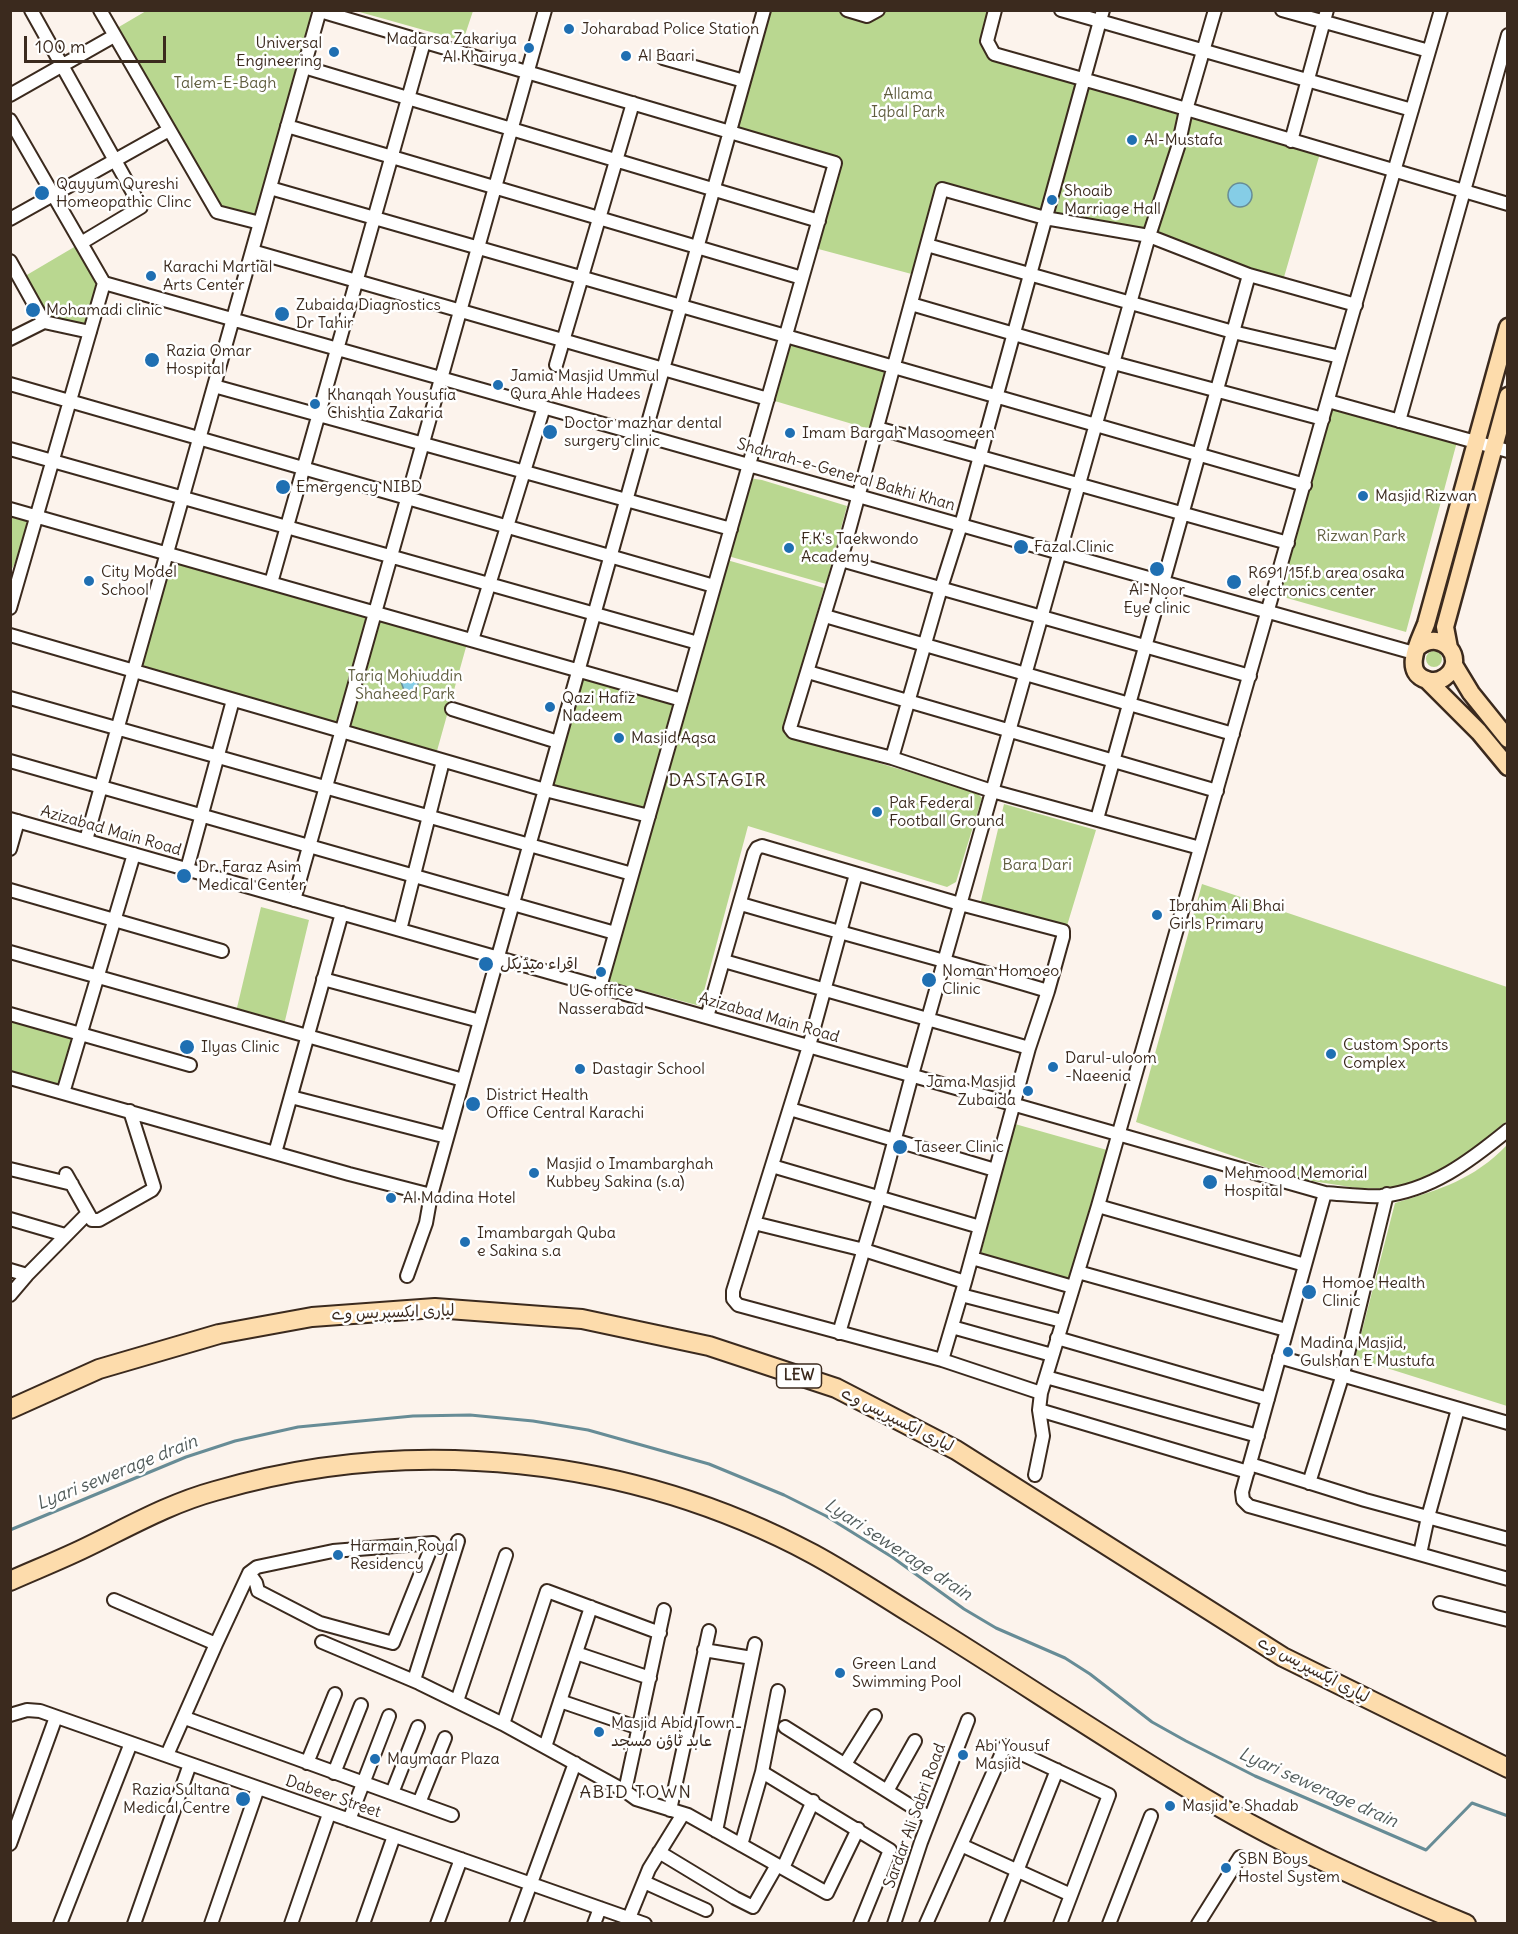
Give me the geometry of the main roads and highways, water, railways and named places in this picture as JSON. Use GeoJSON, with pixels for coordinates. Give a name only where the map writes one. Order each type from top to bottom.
{"type":"FeatureCollection","features":[{"type":"Feature","properties":{"kind":"highway","name":"لیاری ایکسپریس وے"},"geometry":{"type":"LineString","coordinates":[[10,1409],[99,1369],[219,1334],[312,1317],[435,1308],[582,1319],[709,1346],[836,1388],[956,1450],[1283,1657],[1508,1768]]}},
{"type":"Feature","properties":{"kind":"highway"},"geometry":{"type":"LineString","coordinates":[[10,1581],[166,1508],[210,1492],[303,1471],[365,1463],[458,1459],[519,1464],[610,1479],[728,1516],[813,1554],[1215,1804],[1345,1872],[1466,1923]]}},
{"type":"Feature","properties":{"kind":"main road"},"geometry":{"type":"LineString","coordinates":[[1454,665],[1446,677],[1440,680],[1421,678],[1414,667],[1416,650],[1426,624],[1508,327]]}},
{"type":"Feature","properties":{"kind":"main road"},"geometry":{"type":"LineString","coordinates":[[1508,396],[1500,449],[1445,627],[1454,665],[1462,680],[1508,739]]}},
{"type":"Feature","properties":{"kind":"main road"},"geometry":{"type":"LineString","coordinates":[[1416,650],[1423,642],[1437,640],[1449,648]]}},
{"type":"Feature","properties":{"kind":"main road"},"geometry":{"type":"LineString","coordinates":[[1427,680],[1479,732],[1508,767]]}},
{"type":"Feature","properties":{"kind":"water"},"geometry":{"type":"Polygon","coordinates":[[[1240,183],[1248,187],[1252,195],[1248,203],[1240,207],[1232,203],[1228,195],[1232,187],[1240,183]]]}},
{"type":"Feature","properties":{"kind":"water"},"geometry":{"type":"Polygon","coordinates":[[[412,674],[413,679],[418,683],[417,688],[405,693],[400,679],[412,674]]]}},
{"type":"Feature","properties":{"kind":"waterway","name":"Lyari sewerage drain"},"geometry":{"type":"LineString","coordinates":[[10,1530],[186,1457],[235,1441],[298,1427],[413,1416],[470,1415],[533,1421],[588,1430],[709,1464],[784,1495],[826,1516],[892,1557],[964,1609],[996,1628],[1065,1658],[1090,1674],[1152,1722],[1186,1741],[1255,1776],[1426,1850],[1472,1803],[1508,1816]]}},
{"type":"Feature","properties":{"kind":"place","name":"Joharabad Police Station"},"geometry":{"type":"Point","coordinates":[569,29]}},
{"type":"Feature","properties":{"kind":"place","name":"Madarsa Zakariya Al Khairya"},"geometry":{"type":"Point","coordinates":[529,48]}},
{"type":"Feature","properties":{"kind":"place","name":"Universal Engineering"},"geometry":{"type":"Point","coordinates":[334,52]}},
{"type":"Feature","properties":{"kind":"place","name":"Al Baari"},"geometry":{"type":"Point","coordinates":[626,56]}},
{"type":"Feature","properties":{"kind":"place","name":"Al-Mustafa"},"geometry":{"type":"Point","coordinates":[1132,140]}},
{"type":"Feature","properties":{"kind":"place","name":"Qayyum Qureshi Homeopathic Clinc"},"geometry":{"type":"Point","coordinates":[42,193]}},
{"type":"Feature","properties":{"kind":"place","name":"Shoaib Marriage Hall"},"geometry":{"type":"Point","coordinates":[1052,200]}},
{"type":"Feature","properties":{"kind":"place","name":"Karachi Martial Arts Center"},"geometry":{"type":"Point","coordinates":[151,276]}},
{"type":"Feature","properties":{"kind":"place","name":"Mohamadi clinic"},"geometry":{"type":"Point","coordinates":[33,310]}},
{"type":"Feature","properties":{"kind":"place","name":"Zubaida Diagnostics Dr Tahir"},"geometry":{"type":"Point","coordinates":[282,314]}},
{"type":"Feature","properties":{"kind":"place","name":"Razia Omar Hospital"},"geometry":{"type":"Point","coordinates":[152,360]}},
{"type":"Feature","properties":{"kind":"place","name":"Jamia Masjid Ummul Qura Ahle Hadees"},"geometry":{"type":"Point","coordinates":[498,385]}},
{"type":"Feature","properties":{"kind":"place","name":"Khanqah Yousufia Chishtia Zakaria"},"geometry":{"type":"Point","coordinates":[315,404]}},
{"type":"Feature","properties":{"kind":"place","name":"Doctor mazhar dental surgery clinic"},"geometry":{"type":"Point","coordinates":[550,432]}},
{"type":"Feature","properties":{"kind":"place","name":"Imam Bargah Masoomeen"},"geometry":{"type":"Point","coordinates":[790,433]}},
{"type":"Feature","properties":{"kind":"place","name":"Emergency NIBD"},"geometry":{"type":"Point","coordinates":[283,487]}},
{"type":"Feature","properties":{"kind":"place","name":"Masjid Rizwan"},"geometry":{"type":"Point","coordinates":[1363,496]}},
{"type":"Feature","properties":{"kind":"place","name":"Fazal Clinic"},"geometry":{"type":"Point","coordinates":[1021,547]}},
{"type":"Feature","properties":{"kind":"place","name":"F.K's Taekwondo Academy"},"geometry":{"type":"Point","coordinates":[789,548]}},
{"type":"Feature","properties":{"kind":"place","name":"Al-Noor Eye clinic"},"geometry":{"type":"Point","coordinates":[1157,569]}},
{"type":"Feature","properties":{"kind":"place","name":"City Model School"},"geometry":{"type":"Point","coordinates":[89,581]}},
{"type":"Feature","properties":{"kind":"place","name":"R691/15f.b area osaka electronics center"},"geometry":{"type":"Point","coordinates":[1234,582]}},
{"type":"Feature","properties":{"kind":"place","name":"Qazi Hafiz Nadeem"},"geometry":{"type":"Point","coordinates":[550,707]}},
{"type":"Feature","properties":{"kind":"place","name":"Masjid Aqsa"},"geometry":{"type":"Point","coordinates":[619,738]}},
{"type":"Feature","properties":{"kind":"place","name":"Pak Federal Football Ground"},"geometry":{"type":"Point","coordinates":[877,812]}},
{"type":"Feature","properties":{"kind":"place","name":"Dr. Faraz Asim Medical Center"},"geometry":{"type":"Point","coordinates":[184,876]}},
{"type":"Feature","properties":{"kind":"place","name":"Ibrahim Ali Bhai Girls Primary"},"geometry":{"type":"Point","coordinates":[1157,915]}},
{"type":"Feature","properties":{"kind":"place","name":"اقراء میڈیکل"},"geometry":{"type":"Point","coordinates":[486,964]}},
{"type":"Feature","properties":{"kind":"place","name":"UC office Nasserabad"},"geometry":{"type":"Point","coordinates":[601,972]}},
{"type":"Feature","properties":{"kind":"place","name":"Noman Homoeo Clinic"},"geometry":{"type":"Point","coordinates":[929,980]}},
{"type":"Feature","properties":{"kind":"place","name":"Ilyas Clinic"},"geometry":{"type":"Point","coordinates":[187,1047]}},
{"type":"Feature","properties":{"kind":"place","name":"Custom Sports Complex"},"geometry":{"type":"Point","coordinates":[1331,1054]}},
{"type":"Feature","properties":{"kind":"place","name":"Darul-uloom -Naeenia"},"geometry":{"type":"Point","coordinates":[1053,1067]}},
{"type":"Feature","properties":{"kind":"place","name":"Dastagir School"},"geometry":{"type":"Point","coordinates":[580,1069]}},
{"type":"Feature","properties":{"kind":"place","name":"Jama Masjid Zubaida"},"geometry":{"type":"Point","coordinates":[1028,1091]}},
{"type":"Feature","properties":{"kind":"place","name":"District Health Office Central Karachi"},"geometry":{"type":"Point","coordinates":[473,1104]}},
{"type":"Feature","properties":{"kind":"place","name":"Taseer Clinic"},"geometry":{"type":"Point","coordinates":[900,1147]}},
{"type":"Feature","properties":{"kind":"place","name":"Masjid o Imambarghah Kubbey Sakina (s.a)"},"geometry":{"type":"Point","coordinates":[534,1173]}},
{"type":"Feature","properties":{"kind":"place","name":"Mehmood Memorial Hospital"},"geometry":{"type":"Point","coordinates":[1210,1182]}},
{"type":"Feature","properties":{"kind":"place","name":"Al Madina Hotel"},"geometry":{"type":"Point","coordinates":[391,1198]}},
{"type":"Feature","properties":{"kind":"place","name":"Imambargah Quba e Sakina s.a"},"geometry":{"type":"Point","coordinates":[465,1242]}},
{"type":"Feature","properties":{"kind":"place","name":"Homoe Health Clinic"},"geometry":{"type":"Point","coordinates":[1309,1292]}},
{"type":"Feature","properties":{"kind":"place","name":"Madina Masjid, Gulshan E Mustufa"},"geometry":{"type":"Point","coordinates":[1288,1352]}},
{"type":"Feature","properties":{"kind":"place","name":"Harmain Royal Residency"},"geometry":{"type":"Point","coordinates":[338,1555]}},
{"type":"Feature","properties":{"kind":"place","name":"Green Land Swimming Pool"},"geometry":{"type":"Point","coordinates":[840,1673]}},
{"type":"Feature","properties":{"kind":"place","name":"Masjid Abid Town۔ عابد ٹاؤن مسجد"},"geometry":{"type":"Point","coordinates":[599,1732]}},
{"type":"Feature","properties":{"kind":"place","name":"Abi Yousuf Masjid"},"geometry":{"type":"Point","coordinates":[963,1755]}},
{"type":"Feature","properties":{"kind":"place","name":"Maymaar Plaza"},"geometry":{"type":"Point","coordinates":[375,1759]}},
{"type":"Feature","properties":{"kind":"place","name":"Razia Sultana Medical Centre"},"geometry":{"type":"Point","coordinates":[243,1799]}},
{"type":"Feature","properties":{"kind":"place","name":"Masjid e Shadab"},"geometry":{"type":"Point","coordinates":[1170,1806]}},
{"type":"Feature","properties":{"kind":"place","name":"SBN Boys Hostel System"},"geometry":{"type":"Point","coordinates":[1226,1868]}},
{"type":"Feature","properties":{"kind":"district","name":"DASTAGIR"},"geometry":{"type":"Point","coordinates":[718,781]}},
{"type":"Feature","properties":{"kind":"district","name":"ABID TOWN"},"geometry":{"type":"Point","coordinates":[636,1793]}},
{"type":"Feature","properties":{"kind":"park label","name":"Talem-E-Bagh"},"geometry":{"type":"Point","coordinates":[225,83]}},
{"type":"Feature","properties":{"kind":"park label","name":"Allama Iqbal Park"},"geometry":{"type":"Point","coordinates":[908,103]}},
{"type":"Feature","properties":{"kind":"park label","name":"Rizwan Park"},"geometry":{"type":"Point","coordinates":[1361,536]}},
{"type":"Feature","properties":{"kind":"park label","name":"Tariq Mohiuddin Shaheed Park"},"geometry":{"type":"Point","coordinates":[405,685]}},
{"type":"Feature","properties":{"kind":"park label","name":"Bara Dari"},"geometry":{"type":"Point","coordinates":[1037,865]}}]}
